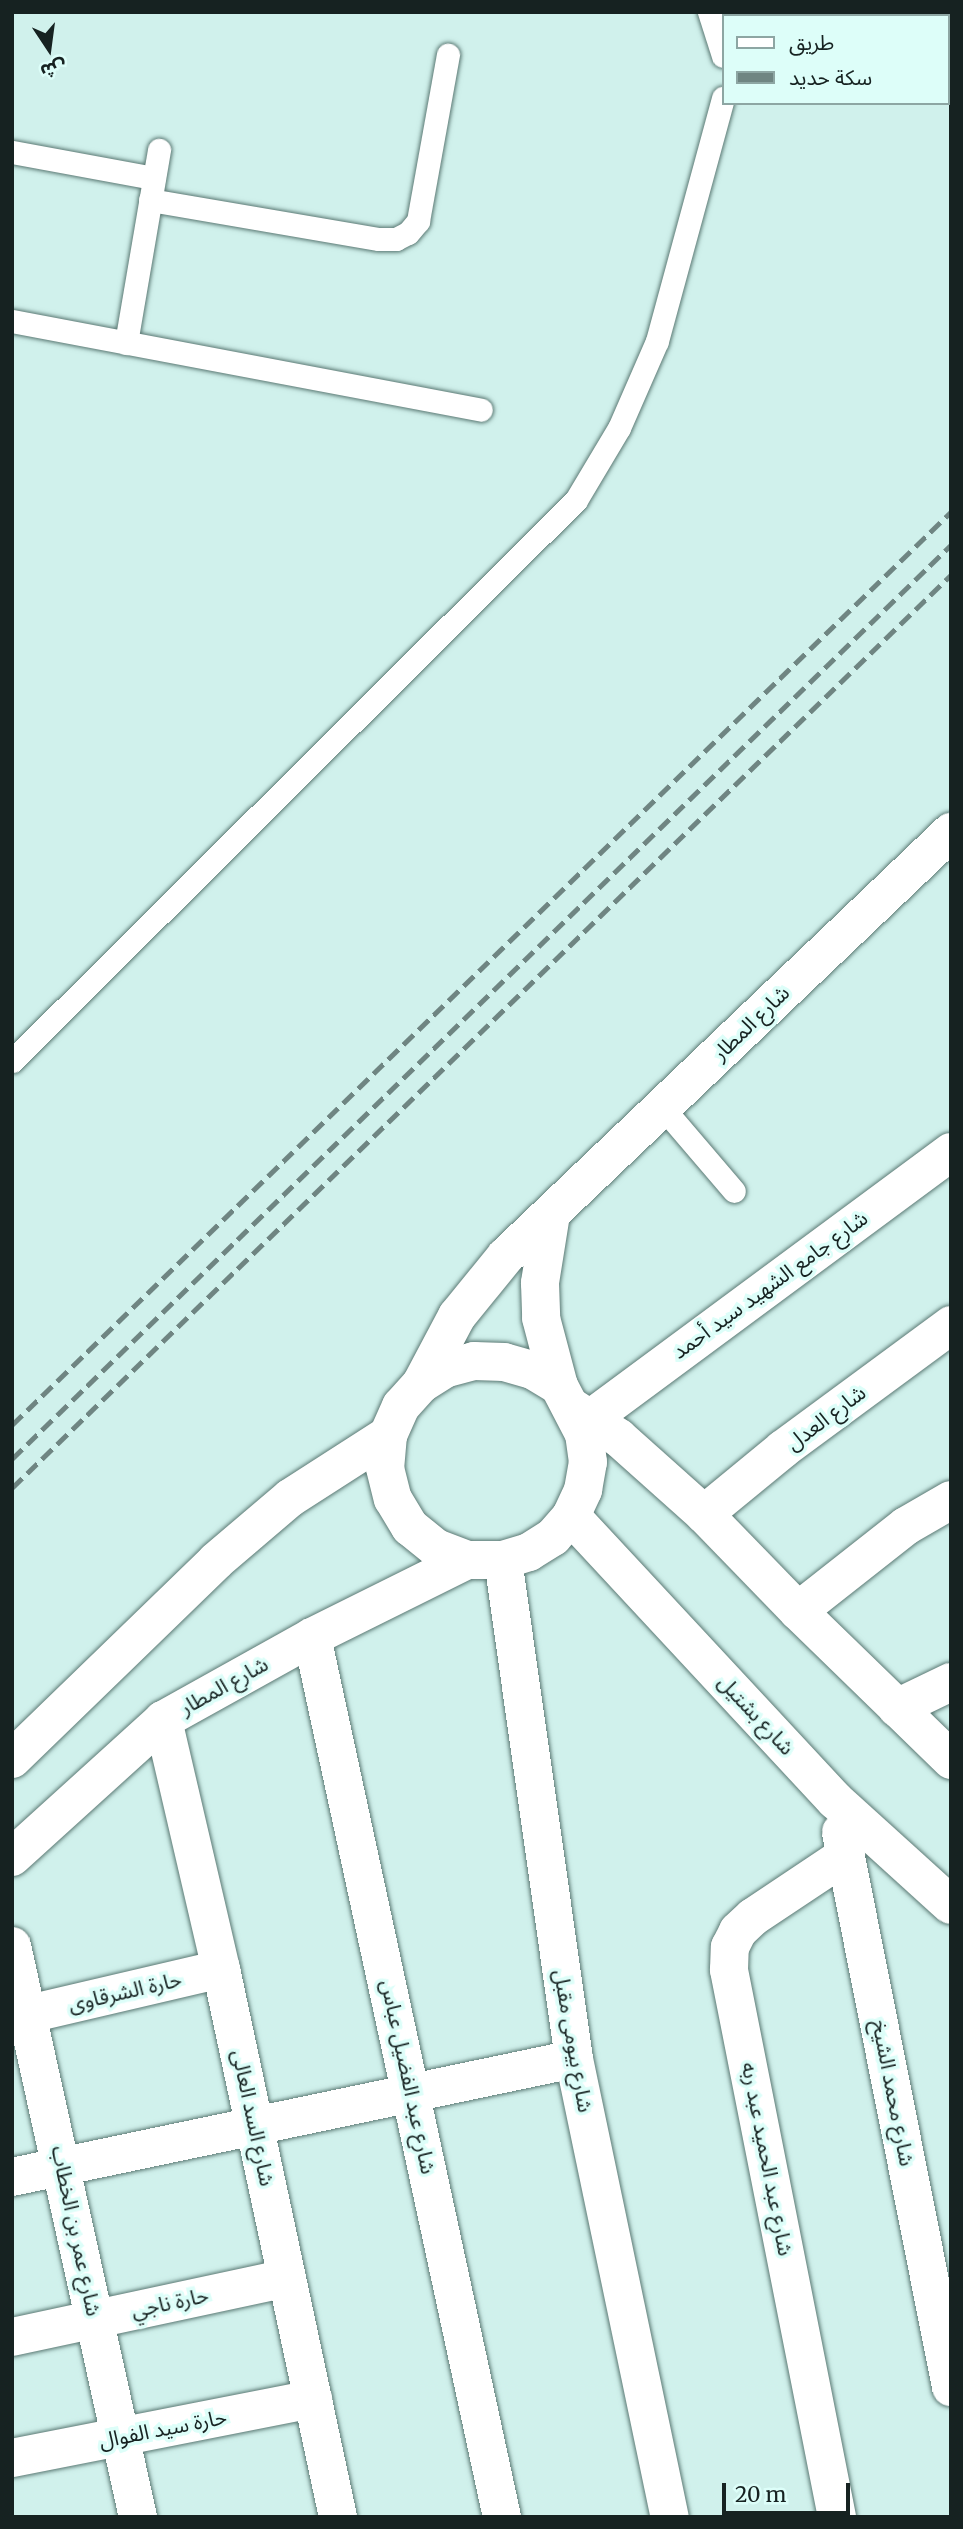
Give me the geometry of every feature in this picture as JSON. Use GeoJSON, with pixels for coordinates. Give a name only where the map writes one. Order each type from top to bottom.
{"type":"FeatureCollection","features":[{"type":"Feature","properties":{"kind":"street","name":"شارع المطار"},"geometry":{"type":"LineString","coordinates":[[421,1384],[457,1316],[480,1285],[951,832]]}},
{"type":"Feature","properties":{"kind":"street","name":"شارع جامع الشهيد سيد أحمد"},"geometry":{"type":"LineString","coordinates":[[574,1404],[951,1152]]}},
{"type":"Feature","properties":{"kind":"street"},"geometry":{"type":"LineString","coordinates":[[551,1214],[543,1249],[540,1295],[548,1353],[574,1404],[584,1434],[588,1462],[583,1490],[571,1516],[553,1537],[529,1552],[485,1560],[436,1548],[410,1527],[393,1499],[385,1468],[388,1435],[401,1406],[421,1384],[445,1369],[474,1361],[503,1362],[523,1367],[574,1404],[619,1438],[704,1514],[798,1611],[951,1760]]}},
{"type":"Feature","properties":{"kind":"street","name":"شارع العدل"},"geometry":{"type":"LineString","coordinates":[[704,1514],[783,1449],[951,1325]]}},
{"type":"Feature","properties":{"kind":"street"},"geometry":{"type":"LineString","coordinates":[[12,1759],[216,1561],[290,1499],[388,1435]]}},
{"type":"Feature","properties":{"kind":"street"},"geometry":{"type":"LineString","coordinates":[[798,1611],[906,1526],[951,1500]]}},
{"type":"Feature","properties":{"kind":"street","name":"شارع بشتيل"},"geometry":{"type":"LineString","coordinates":[[571,1516],[835,1800],[951,1906]]}},
{"type":"Feature","properties":{"kind":"street","name":"شارع المطار"},"geometry":{"type":"LineString","coordinates":[[12,1857],[163,1720],[312,1637],[485,1560]]}},
{"type":"Feature","properties":{"kind":"street","name":"شارع بيومى مقبل"},"geometry":{"type":"LineString","coordinates":[[485,1560],[574,2059],[670,2517]]}},
{"type":"Feature","properties":{"kind":"street","name":"شارع عبد الفضيل عباس"},"geometry":{"type":"LineString","coordinates":[[312,1637],[502,2517]]}},
{"type":"Feature","properties":{"kind":"street"},"geometry":{"type":"LineString","coordinates":[[897,1708],[951,1682]]}},
{"type":"Feature","properties":{"kind":"street","name":"شارع السد العالى"},"geometry":{"type":"LineString","coordinates":[[163,1720],[221,1969],[338,2517]]}},
{"type":"Feature","properties":{"kind":"street","name":"شارع محمد الشيخ"},"geometry":{"type":"LineString","coordinates":[[835,1800],[951,2386]]}},
{"type":"Feature","properties":{"kind":"street","name":"شارع عبد الحميد عبد ربه"},"geometry":{"type":"LineString","coordinates":[[837,2517],[729,1970],[730,1947],[738,1931],[753,1917],[846,1855]]}},
{"type":"Feature","properties":{"kind":"street","name":"شارع عمر بن الخطاب"},"geometry":{"type":"LineString","coordinates":[[12,1946],[138,2517]]}},
{"type":"Feature","properties":{"kind":"street","name":"حارة الشرقاوى"},"geometry":{"type":"LineString","coordinates":[[29,2014],[221,1969]]}},
{"type":"Feature","properties":{"kind":"street"},"geometry":{"type":"LineString","coordinates":[[12,2177],[574,2059]]}},
{"type":"Feature","properties":{"kind":"street","name":"حارة ناجي"},"geometry":{"type":"LineString","coordinates":[[12,2337],[287,2278]]}},
{"type":"Feature","properties":{"kind":"street","name":"حارة سيد الفوال"},"geometry":{"type":"LineString","coordinates":[[12,2458],[313,2399]]}},
{"type":"Feature","properties":{"kind":"lane"},"geometry":{"type":"LineString","coordinates":[[709,12],[722,53]]}},
{"type":"Feature","properties":{"kind":"lane"},"geometry":{"type":"LineString","coordinates":[[12,152],[152,189],[397,239],[408,233],[418,221],[448,55]]}},
{"type":"Feature","properties":{"kind":"lane"},"geometry":{"type":"LineString","coordinates":[[12,1061],[576,500],[619,428],[657,341],[722,102]]}},
{"type":"Feature","properties":{"kind":"lane"},"geometry":{"type":"LineString","coordinates":[[126,342],[159,150]]}},
{"type":"Feature","properties":{"kind":"lane"},"geometry":{"type":"LineString","coordinates":[[12,321],[481,410]]}},
{"type":"Feature","properties":{"kind":"lane"},"geometry":{"type":"LineString","coordinates":[[663,1108],[734,1191]]}},
{"type":"Feature","properties":{"kind":"railway"},"geometry":{"type":"LineString","coordinates":[[12,1425],[951,512]]}},
{"type":"Feature","properties":{"kind":"railway"},"geometry":{"type":"LineString","coordinates":[[12,1459],[951,545]]}},
{"type":"Feature","properties":{"kind":"railway"},"geometry":{"type":"LineString","coordinates":[[12,1488],[951,575]]}}]}
